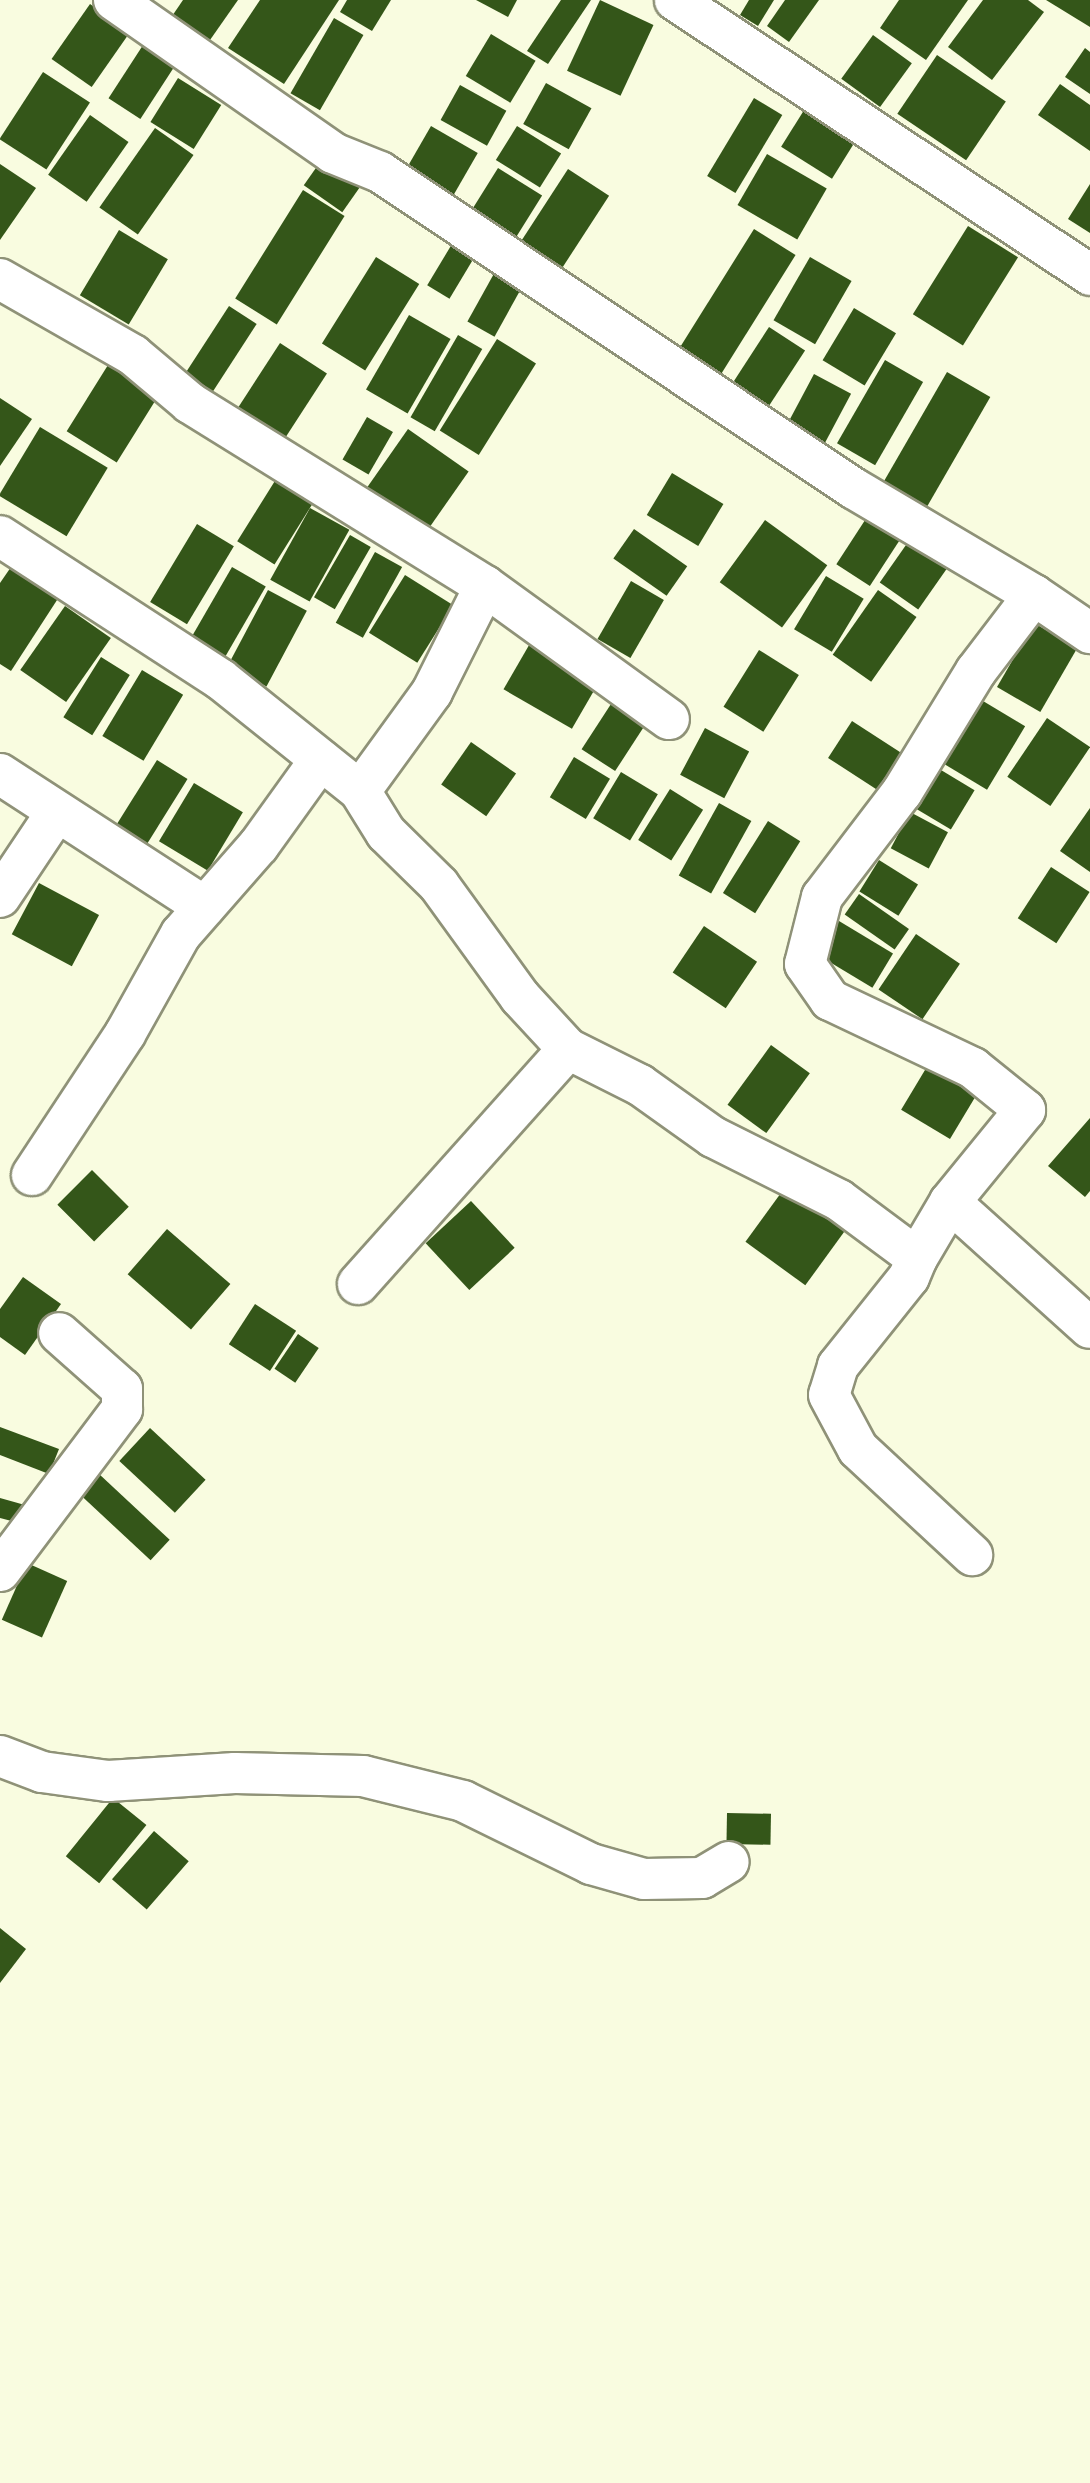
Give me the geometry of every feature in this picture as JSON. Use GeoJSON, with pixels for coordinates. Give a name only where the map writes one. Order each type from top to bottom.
{"type":"FeatureCollection","features":[{"type":"Feature","properties":{"kind":"street"},"geometry":{"type":"LineString","coordinates":[[114,0],[333,154],[380,172],[853,488],[1034,595],[1090,633]]}},
{"type":"Feature","properties":{"kind":"street"},"geometry":{"type":"LineString","coordinates":[[675,0],[1090,275]]}},
{"type":"Feature","properties":{"kind":"street"},"geometry":{"type":"LineString","coordinates":[[0,279],[134,356],[190,403],[485,586],[670,719]]}},
{"type":"Feature","properties":{"kind":"street"},"geometry":{"type":"LineString","coordinates":[[0,536],[220,680],[360,790],[386,833],[438,885],[520,998],[568,1049],[640,1084],[713,1137],[839,1200],[917,1258]]}},
{"type":"Feature","properties":{"kind":"street"},"geometry":{"type":"LineString","coordinates":[[360,790],[432,692],[485,586]]}},
{"type":"Feature","properties":{"kind":"street"},"geometry":{"type":"LineString","coordinates":[[972,1555],[858,1448],[829,1395],[838,1366],[909,1277],[950,1202],[1025,1110],[973,1068],[830,1000],[804,964],[808,936],[822,897],[902,792],[976,671],[1034,595]]}},
{"type":"Feature","properties":{"kind":"street"},"geometry":{"type":"LineString","coordinates":[[32,1175],[125,1034],[181,934],[320,760]]}},
{"type":"Feature","properties":{"kind":"street"},"geometry":{"type":"LineString","coordinates":[[0,774],[205,907]]}},
{"type":"Feature","properties":{"kind":"street"},"geometry":{"type":"LineString","coordinates":[[0,897],[56,813]]}},
{"type":"Feature","properties":{"kind":"street"},"geometry":{"type":"LineString","coordinates":[[358,1284],[568,1049]]}},
{"type":"Feature","properties":{"kind":"street"},"geometry":{"type":"LineString","coordinates":[[950,1202],[1090,1328]]}},
{"type":"Feature","properties":{"kind":"street"},"geometry":{"type":"LineString","coordinates":[[0,1571],[122,1409],[122,1389],[59,1332]]}},
{"type":"Feature","properties":{"kind":"street"},"geometry":{"type":"LineString","coordinates":[[0,1756],[42,1772],[108,1781],[234,1773],[363,1776],[462,1802],[591,1864],[644,1880],[702,1878],[728,1862]]}},
{"type":"Feature","properties":{"kind":"building"},"geometry":{"type":"Polygon","coordinates":[[[183,0],[238,0],[203,50],[166,25],[183,0]]]}},
{"type":"Feature","properties":{"kind":"building"},"geometry":{"type":"Polygon","coordinates":[[[260,0],[339,0],[284,84],[228,48],[260,0]]]}},
{"type":"Feature","properties":{"kind":"building"},"geometry":{"type":"Polygon","coordinates":[[[347,0],[391,0],[372,31],[340,12],[347,0]]]}},
{"type":"Feature","properties":{"kind":"building"},"geometry":{"type":"Polygon","coordinates":[[[476,0],[517,0],[508,17],[476,0]]]}},
{"type":"Feature","properties":{"kind":"building"},"geometry":{"type":"Polygon","coordinates":[[[561,0],[591,0],[548,64],[527,51],[561,0]]]}},
{"type":"Feature","properties":{"kind":"building"},"geometry":{"type":"Polygon","coordinates":[[[600,0],[653,25],[621,96],[567,71],[600,0]]]}},
{"type":"Feature","properties":{"kind":"building"},"geometry":{"type":"Polygon","coordinates":[[[749,0],[774,0],[758,26],[740,15],[749,0]]]}},
{"type":"Feature","properties":{"kind":"building"},"geometry":{"type":"Polygon","coordinates":[[[785,0],[819,0],[789,42],[767,26],[785,0]]]}},
{"type":"Feature","properties":{"kind":"building"},"geometry":{"type":"Polygon","coordinates":[[[899,0],[968,0],[926,60],[880,28],[899,0]]]}},
{"type":"Feature","properties":{"kind":"building"},"geometry":{"type":"Polygon","coordinates":[[[983,0],[1028,0],[1044,12],[992,80],[948,47],[983,0]]]}},
{"type":"Feature","properties":{"kind":"building"},"geometry":{"type":"Polygon","coordinates":[[[1046,0],[1090,0],[1090,27],[1046,0]]]}},
{"type":"Feature","properties":{"kind":"building"},"geometry":{"type":"Polygon","coordinates":[[[90,4],[130,32],[92,87],[52,59],[90,4]]]}},
{"type":"Feature","properties":{"kind":"building"},"geometry":{"type":"Polygon","coordinates":[[[334,18],[363,35],[320,110],[290,93],[334,18]]]}},
{"type":"Feature","properties":{"kind":"building"},"geometry":{"type":"Polygon","coordinates":[[[491,34],[536,61],[510,103],[466,76],[491,34]]]}},
{"type":"Feature","properties":{"kind":"building"},"geometry":{"type":"Polygon","coordinates":[[[873,35],[912,63],[880,107],[841,79],[873,35]]]}},
{"type":"Feature","properties":{"kind":"building"},"geometry":{"type":"Polygon","coordinates":[[[145,42],[177,63],[140,119],[109,98],[145,42]]]}},
{"type":"Feature","properties":{"kind":"building"},"geometry":{"type":"Polygon","coordinates":[[[1085,48],[1090,52],[1090,94],[1065,77],[1085,48]]]}},
{"type":"Feature","properties":{"kind":"building"},"geometry":{"type":"Polygon","coordinates":[[[937,55],[1006,101],[966,160],[897,114],[937,55]]]}},
{"type":"Feature","properties":{"kind":"building"},"geometry":{"type":"Polygon","coordinates":[[[43,72],[90,102],[46,170],[0,139],[43,72]]]}},
{"type":"Feature","properties":{"kind":"building"},"geometry":{"type":"Polygon","coordinates":[[[178,78],[221,105],[194,149],[150,122],[178,78]]]}},
{"type":"Feature","properties":{"kind":"building"},"geometry":{"type":"Polygon","coordinates":[[[546,83],[591,108],[569,149],[523,124],[546,83]]]}},
{"type":"Feature","properties":{"kind":"building"},"geometry":{"type":"Polygon","coordinates":[[[1060,84],[1090,105],[1090,151],[1038,115],[1060,84]]]}},
{"type":"Feature","properties":{"kind":"building"},"geometry":{"type":"Polygon","coordinates":[[[460,85],[506,111],[487,146],[441,120],[460,85]]]}},
{"type":"Feature","properties":{"kind":"building"},"geometry":{"type":"Polygon","coordinates":[[[754,98],[782,115],[735,193],[707,176],[754,98]]]}},
{"type":"Feature","properties":{"kind":"building"},"geometry":{"type":"Polygon","coordinates":[[[806,107],[857,139],[832,179],[781,147],[806,107]]]}},
{"type":"Feature","properties":{"kind":"building"},"geometry":{"type":"Polygon","coordinates":[[[90,115],[129,142],[87,202],[48,175],[90,115]]]}},
{"type":"Feature","properties":{"kind":"building"},"geometry":{"type":"Polygon","coordinates":[[[431,126],[478,153],[453,195],[406,168],[431,126]]]}},
{"type":"Feature","properties":{"kind":"building"},"geometry":{"type":"Polygon","coordinates":[[[517,126],[561,154],[540,187],[496,160],[517,126]]]}},
{"type":"Feature","properties":{"kind":"building"},"geometry":{"type":"Polygon","coordinates":[[[155,128],[194,155],[138,234],[99,207],[155,128]]]}},
{"type":"Feature","properties":{"kind":"building"},"geometry":{"type":"Polygon","coordinates":[[[767,154],[827,188],[797,240],[738,205],[767,154]]]}},
{"type":"Feature","properties":{"kind":"building"},"geometry":{"type":"Polygon","coordinates":[[[325,155],[364,182],[342,212],[304,185],[325,155]]]}},
{"type":"Feature","properties":{"kind":"building"},"geometry":{"type":"Polygon","coordinates":[[[0,164],[36,188],[0,240],[0,164]]]}},
{"type":"Feature","properties":{"kind":"building"},"geometry":{"type":"Polygon","coordinates":[[[498,168],[542,196],[512,243],[468,215],[498,168]]]}},
{"type":"Feature","properties":{"kind":"building"},"geometry":{"type":"Polygon","coordinates":[[[568,169],[609,196],[563,267],[522,240],[568,169]]]}},
{"type":"Feature","properties":{"kind":"building"},"geometry":{"type":"Polygon","coordinates":[[[1090,184],[1090,233],[1068,219],[1090,184]]]}},
{"type":"Feature","properties":{"kind":"building"},"geometry":{"type":"Polygon","coordinates":[[[303,190],[345,216],[277,325],[235,299],[303,190]]]}},
{"type":"Feature","properties":{"kind":"building"},"geometry":{"type":"Polygon","coordinates":[[[968,226],[1018,257],[963,345],[913,314],[968,226]]]}},
{"type":"Feature","properties":{"kind":"building"},"geometry":{"type":"Polygon","coordinates":[[[754,229],[796,255],[719,377],[678,351],[754,229]]]}},
{"type":"Feature","properties":{"kind":"building"},"geometry":{"type":"Polygon","coordinates":[[[119,230],[168,259],[129,325],[80,295],[119,230]]]}},
{"type":"Feature","properties":{"kind":"building"},"geometry":{"type":"Polygon","coordinates":[[[455,239],[477,252],[449,299],[427,285],[455,239]]]}},
{"type":"Feature","properties":{"kind":"building"},"geometry":{"type":"Polygon","coordinates":[[[376,257],[419,284],[365,371],[322,344],[376,257]]]}},
{"type":"Feature","properties":{"kind":"building"},"geometry":{"type":"Polygon","coordinates":[[[810,257],[852,281],[815,344],[774,320],[810,257]]]}},
{"type":"Feature","properties":{"kind":"building"},"geometry":{"type":"Polygon","coordinates":[[[496,270],[523,285],[495,337],[467,322],[496,270]]]}},
{"type":"Feature","properties":{"kind":"building"},"geometry":{"type":"Polygon","coordinates":[[[229,306],[257,324],[213,392],[185,374],[229,306]]]}},
{"type":"Feature","properties":{"kind":"building"},"geometry":{"type":"Polygon","coordinates":[[[854,308],[896,333],[865,386],[823,360],[854,308]]]}},
{"type":"Feature","properties":{"kind":"building"},"geometry":{"type":"Polygon","coordinates":[[[409,315],[451,339],[408,413],[366,389],[409,315]]]}},
{"type":"Feature","properties":{"kind":"building"},"geometry":{"type":"Polygon","coordinates":[[[769,327],[805,350],[769,407],[733,383],[769,327]]]}},
{"type":"Feature","properties":{"kind":"building"},"geometry":{"type":"Polygon","coordinates":[[[458,335],[482,349],[435,431],[410,417],[458,335]]]}},
{"type":"Feature","properties":{"kind":"building"},"geometry":{"type":"Polygon","coordinates":[[[497,339],[536,363],[479,455],[440,431],[497,339]]]}},
{"type":"Feature","properties":{"kind":"building"},"geometry":{"type":"Polygon","coordinates":[[[280,343],[327,373],[283,441],[236,411],[280,343]]]}},
{"type":"Feature","properties":{"kind":"building"},"geometry":{"type":"Polygon","coordinates":[[[885,360],[923,382],[875,465],[837,443],[885,360]]]}},
{"type":"Feature","properties":{"kind":"building"},"geometry":{"type":"Polygon","coordinates":[[[108,365],[158,396],[117,462],[67,431],[108,365]]]}},
{"type":"Feature","properties":{"kind":"building"},"geometry":{"type":"Polygon","coordinates":[[[947,372],[990,397],[926,509],[882,484],[947,372]]]}},
{"type":"Feature","properties":{"kind":"building"},"geometry":{"type":"Polygon","coordinates":[[[814,374],[851,394],[819,454],[782,434],[814,374]]]}},
{"type":"Feature","properties":{"kind":"building"},"geometry":{"type":"Polygon","coordinates":[[[0,398],[32,419],[0,466],[0,398]]]}},
{"type":"Feature","properties":{"kind":"building"},"geometry":{"type":"Polygon","coordinates":[[[367,417],[393,432],[368,474],[342,459],[367,417]]]}},
{"type":"Feature","properties":{"kind":"building"},"geometry":{"type":"Polygon","coordinates":[[[40,427],[108,468],[67,536],[0,496],[40,427]]]}},
{"type":"Feature","properties":{"kind":"building"},"geometry":{"type":"Polygon","coordinates":[[[408,429],[469,471],[419,542],[359,499],[408,429]]]}},
{"type":"Feature","properties":{"kind":"building"},"geometry":{"type":"Polygon","coordinates":[[[672,473],[723,504],[698,546],[647,515],[672,473]]]}},
{"type":"Feature","properties":{"kind":"building"},"geometry":{"type":"Polygon","coordinates":[[[278,476],[315,499],[275,565],[237,541],[278,476]]]}},
{"type":"Feature","properties":{"kind":"building"},"geometry":{"type":"Polygon","coordinates":[[[310,508],[349,530],[310,602],[270,580],[310,508]]]}},
{"type":"Feature","properties":{"kind":"building"},"geometry":{"type":"Polygon","coordinates":[[[869,514],[903,536],[870,586],[836,564],[869,514]]]}},
{"type":"Feature","properties":{"kind":"building"},"geometry":{"type":"Polygon","coordinates":[[[765,520],[827,565],[782,628],[720,582],[765,520]]]}},
{"type":"Feature","properties":{"kind":"building"},"geometry":{"type":"Polygon","coordinates":[[[197,524],[234,546],[187,624],[150,602],[197,524]]]}},
{"type":"Feature","properties":{"kind":"building"},"geometry":{"type":"Polygon","coordinates":[[[634,529],[687,566],[667,596],[613,558],[634,529]]]}},
{"type":"Feature","properties":{"kind":"building"},"geometry":{"type":"Polygon","coordinates":[[[350,535],[371,547],[335,609],[314,597],[350,535]]]}},
{"type":"Feature","properties":{"kind":"building"},"geometry":{"type":"Polygon","coordinates":[[[913,535],[952,562],[918,609],[880,583],[913,535]]]}},
{"type":"Feature","properties":{"kind":"building"},"geometry":{"type":"Polygon","coordinates":[[[375,552],[402,567],[363,638],[336,623],[375,552]]]}},
{"type":"Feature","properties":{"kind":"building"},"geometry":{"type":"Polygon","coordinates":[[[11,567],[59,597],[11,671],[0,664],[0,583],[11,567]]]}},
{"type":"Feature","properties":{"kind":"building"},"geometry":{"type":"Polygon","coordinates":[[[232,567],[266,586],[225,658],[191,638],[232,567]]]}},
{"type":"Feature","properties":{"kind":"building"},"geometry":{"type":"Polygon","coordinates":[[[405,575],[453,605],[417,663],[369,633],[405,575]]]}},
{"type":"Feature","properties":{"kind":"building"},"geometry":{"type":"Polygon","coordinates":[[[826,576],[864,599],[832,652],[794,629],[826,576]]]}},
{"type":"Feature","properties":{"kind":"building"},"geometry":{"type":"Polygon","coordinates":[[[631,581],[664,600],[630,658],[598,639],[631,581]]]}},
{"type":"Feature","properties":{"kind":"building"},"geometry":{"type":"Polygon","coordinates":[[[268,590],[307,611],[266,687],[228,666],[268,590]]]}},
{"type":"Feature","properties":{"kind":"building"},"geometry":{"type":"Polygon","coordinates":[[[878,590],[917,617],[871,682],[833,655],[878,590]]]}},
{"type":"Feature","properties":{"kind":"building"},"geometry":{"type":"Polygon","coordinates":[[[65,606],[111,638],[66,702],[20,670],[65,606]]]}},
{"type":"Feature","properties":{"kind":"building"},"geometry":{"type":"Polygon","coordinates":[[[1034,623],[1077,648],[1040,712],[997,687],[1034,623]]]}},
{"type":"Feature","properties":{"kind":"building"},"geometry":{"type":"Polygon","coordinates":[[[532,640],[600,680],[572,729],[504,689],[532,640]]]}},
{"type":"Feature","properties":{"kind":"building"},"geometry":{"type":"Polygon","coordinates":[[[759,650],[799,675],[763,732],[723,707],[759,650]]]}},
{"type":"Feature","properties":{"kind":"building"},"geometry":{"type":"Polygon","coordinates":[[[101,657],[130,675],[92,735],[63,717],[101,657]]]}},
{"type":"Feature","properties":{"kind":"building"},"geometry":{"type":"Polygon","coordinates":[[[142,670],[183,695],[143,761],[102,736],[142,670]]]}},
{"type":"Feature","properties":{"kind":"building"},"geometry":{"type":"Polygon","coordinates":[[[978,698],[1025,726],[987,790],[940,761],[978,698]]]}},
{"type":"Feature","properties":{"kind":"building"},"geometry":{"type":"Polygon","coordinates":[[[611,704],[645,726],[615,771],[582,749],[611,704]]]}},
{"type":"Feature","properties":{"kind":"building"},"geometry":{"type":"Polygon","coordinates":[[[1047,718],[1090,747],[1050,806],[1007,777],[1047,718]]]}},
{"type":"Feature","properties":{"kind":"building"},"geometry":{"type":"Polygon","coordinates":[[[852,721],[906,756],[882,793],[828,758],[852,721]]]}},
{"type":"Feature","properties":{"kind":"building"},"geometry":{"type":"Polygon","coordinates":[[[705,728],[749,751],[724,798],[680,775],[705,728]]]}},
{"type":"Feature","properties":{"kind":"building"},"geometry":{"type":"Polygon","coordinates":[[[471,742],[516,774],[486,816],[441,785],[471,742]]]}},
{"type":"Feature","properties":{"kind":"building"},"geometry":{"type":"Polygon","coordinates":[[[574,757],[610,779],[586,819],[550,797],[574,757]]]}},
{"type":"Feature","properties":{"kind":"building"},"geometry":{"type":"Polygon","coordinates":[[[157,760],[188,779],[145,847],[115,828],[157,760]]]}},
{"type":"Feature","properties":{"kind":"building"},"geometry":{"type":"Polygon","coordinates":[[[936,767],[975,790],[951,830],[912,806],[936,767]]]}},
{"type":"Feature","properties":{"kind":"building"},"geometry":{"type":"Polygon","coordinates":[[[621,772],[658,794],[630,840],[593,818],[621,772]]]}},
{"type":"Feature","properties":{"kind":"building"},"geometry":{"type":"Polygon","coordinates":[[[194,783],[243,812],[208,871],[159,841],[194,783]]]}},
{"type":"Feature","properties":{"kind":"building"},"geometry":{"type":"Polygon","coordinates":[[[670,789],[703,810],[671,861],[638,840],[670,789]]]}},
{"type":"Feature","properties":{"kind":"building"},"geometry":{"type":"Polygon","coordinates":[[[719,803],[751,821],[711,894],[679,876],[719,803]]]}},
{"type":"Feature","properties":{"kind":"building"},"geometry":{"type":"Polygon","coordinates":[[[1090,808],[1090,872],[1060,851],[1090,808]]]}},
{"type":"Feature","properties":{"kind":"building"},"geometry":{"type":"Polygon","coordinates":[[[910,812],[948,832],[929,868],[891,848],[910,812]]]}},
{"type":"Feature","properties":{"kind":"building"},"geometry":{"type":"Polygon","coordinates":[[[768,821],[800,841],[755,913],[723,893],[768,821]]]}},
{"type":"Feature","properties":{"kind":"building"},"geometry":{"type":"Polygon","coordinates":[[[879,860],[918,884],[898,916],[859,891],[879,860]]]}},
{"type":"Feature","properties":{"kind":"building"},"geometry":{"type":"Polygon","coordinates":[[[1051,867],[1090,892],[1056,943],[1018,918],[1051,867]]]}},
{"type":"Feature","properties":{"kind":"building"},"geometry":{"type":"Polygon","coordinates":[[[39,883],[99,915],[72,966],[12,934],[39,883]]]}},
{"type":"Feature","properties":{"kind":"building"},"geometry":{"type":"Polygon","coordinates":[[[859,894],[909,929],[895,949],[845,914],[859,894]]]}},
{"type":"Feature","properties":{"kind":"building"},"geometry":{"type":"Polygon","coordinates":[[[839,921],[893,953],[872,988],[818,955],[839,921]]]}},
{"type":"Feature","properties":{"kind":"building"},"geometry":{"type":"Polygon","coordinates":[[[704,926],[757,962],[726,1008],[673,972],[704,926]]]}},
{"type":"Feature","properties":{"kind":"building"},"geometry":{"type":"Polygon","coordinates":[[[916,934],[960,964],[922,1019],[879,990],[916,934]]]}},
{"type":"Feature","properties":{"kind":"building"},"geometry":{"type":"Polygon","coordinates":[[[771,1045],[810,1073],[766,1133],[728,1105],[771,1045]]]}},
{"type":"Feature","properties":{"kind":"building"},"geometry":{"type":"Polygon","coordinates":[[[931,1060],[980,1089],[950,1139],[901,1110],[931,1060]]]}},
{"type":"Feature","properties":{"kind":"building"},"geometry":{"type":"Polygon","coordinates":[[[1090,1118],[1090,1191],[1085,1197],[1048,1166],[1090,1118]]]}},
{"type":"Feature","properties":{"kind":"building"},"geometry":{"type":"Polygon","coordinates":[[[92,1170],[129,1207],[94,1241],[57,1205],[92,1170]]]}},
{"type":"Feature","properties":{"kind":"building"},"geometry":{"type":"Polygon","coordinates":[[[786,1186],[846,1229],[805,1285],[745,1242],[786,1186]]]}},
{"type":"Feature","properties":{"kind":"building"},"geometry":{"type":"Polygon","coordinates":[[[471,1201],[515,1248],[469,1290],[426,1243],[471,1201]]]}},
{"type":"Feature","properties":{"kind":"building"},"geometry":{"type":"Polygon","coordinates":[[[167,1229],[230,1284],[191,1329],[128,1274],[167,1229]]]}},
{"type":"Feature","properties":{"kind":"building"},"geometry":{"type":"Polygon","coordinates":[[[23,1277],[61,1304],[25,1355],[0,1337],[0,1309],[23,1277]]]}},
{"type":"Feature","properties":{"kind":"building"},"geometry":{"type":"Polygon","coordinates":[[[255,1304],[296,1331],[270,1371],[229,1344],[255,1304]]]}},
{"type":"Feature","properties":{"kind":"building"},"geometry":{"type":"Polygon","coordinates":[[[298,1334],[319,1348],[295,1383],[275,1369],[298,1334]]]}},
{"type":"Feature","properties":{"kind":"building"},"geometry":{"type":"Polygon","coordinates":[[[0,1427],[59,1449],[49,1474],[0,1455],[0,1427]]]}},
{"type":"Feature","properties":{"kind":"building"},"geometry":{"type":"Polygon","coordinates":[[[150,1428],[206,1480],[175,1513],[119,1461],[150,1428]]]}},
{"type":"Feature","properties":{"kind":"building"},"geometry":{"type":"Polygon","coordinates":[[[98,1473],[170,1540],[151,1560],[79,1493],[98,1473]]]}},
{"type":"Feature","properties":{"kind":"building"},"geometry":{"type":"Polygon","coordinates":[[[0,1498],[32,1507],[27,1525],[0,1518],[0,1498]]]}},
{"type":"Feature","properties":{"kind":"building"},"geometry":{"type":"Polygon","coordinates":[[[27,1563],[67,1581],[42,1638],[2,1620],[27,1563]]]}},
{"type":"Feature","properties":{"kind":"building"},"geometry":{"type":"Polygon","coordinates":[[[113,1798],[146,1825],[99,1883],[66,1856],[113,1798]]]}},
{"type":"Feature","properties":{"kind":"building"},"geometry":{"type":"Polygon","coordinates":[[[727,1813],[771,1814],[770,1845],[726,1844],[727,1813]]]}},
{"type":"Feature","properties":{"kind":"building"},"geometry":{"type":"Polygon","coordinates":[[[154,1831],[189,1861],[147,1909],[112,1879],[154,1831]]]}},
{"type":"Feature","properties":{"kind":"building"},"geometry":{"type":"Polygon","coordinates":[[[0,1928],[26,1949],[0,1983],[0,1928]]]}}]}
